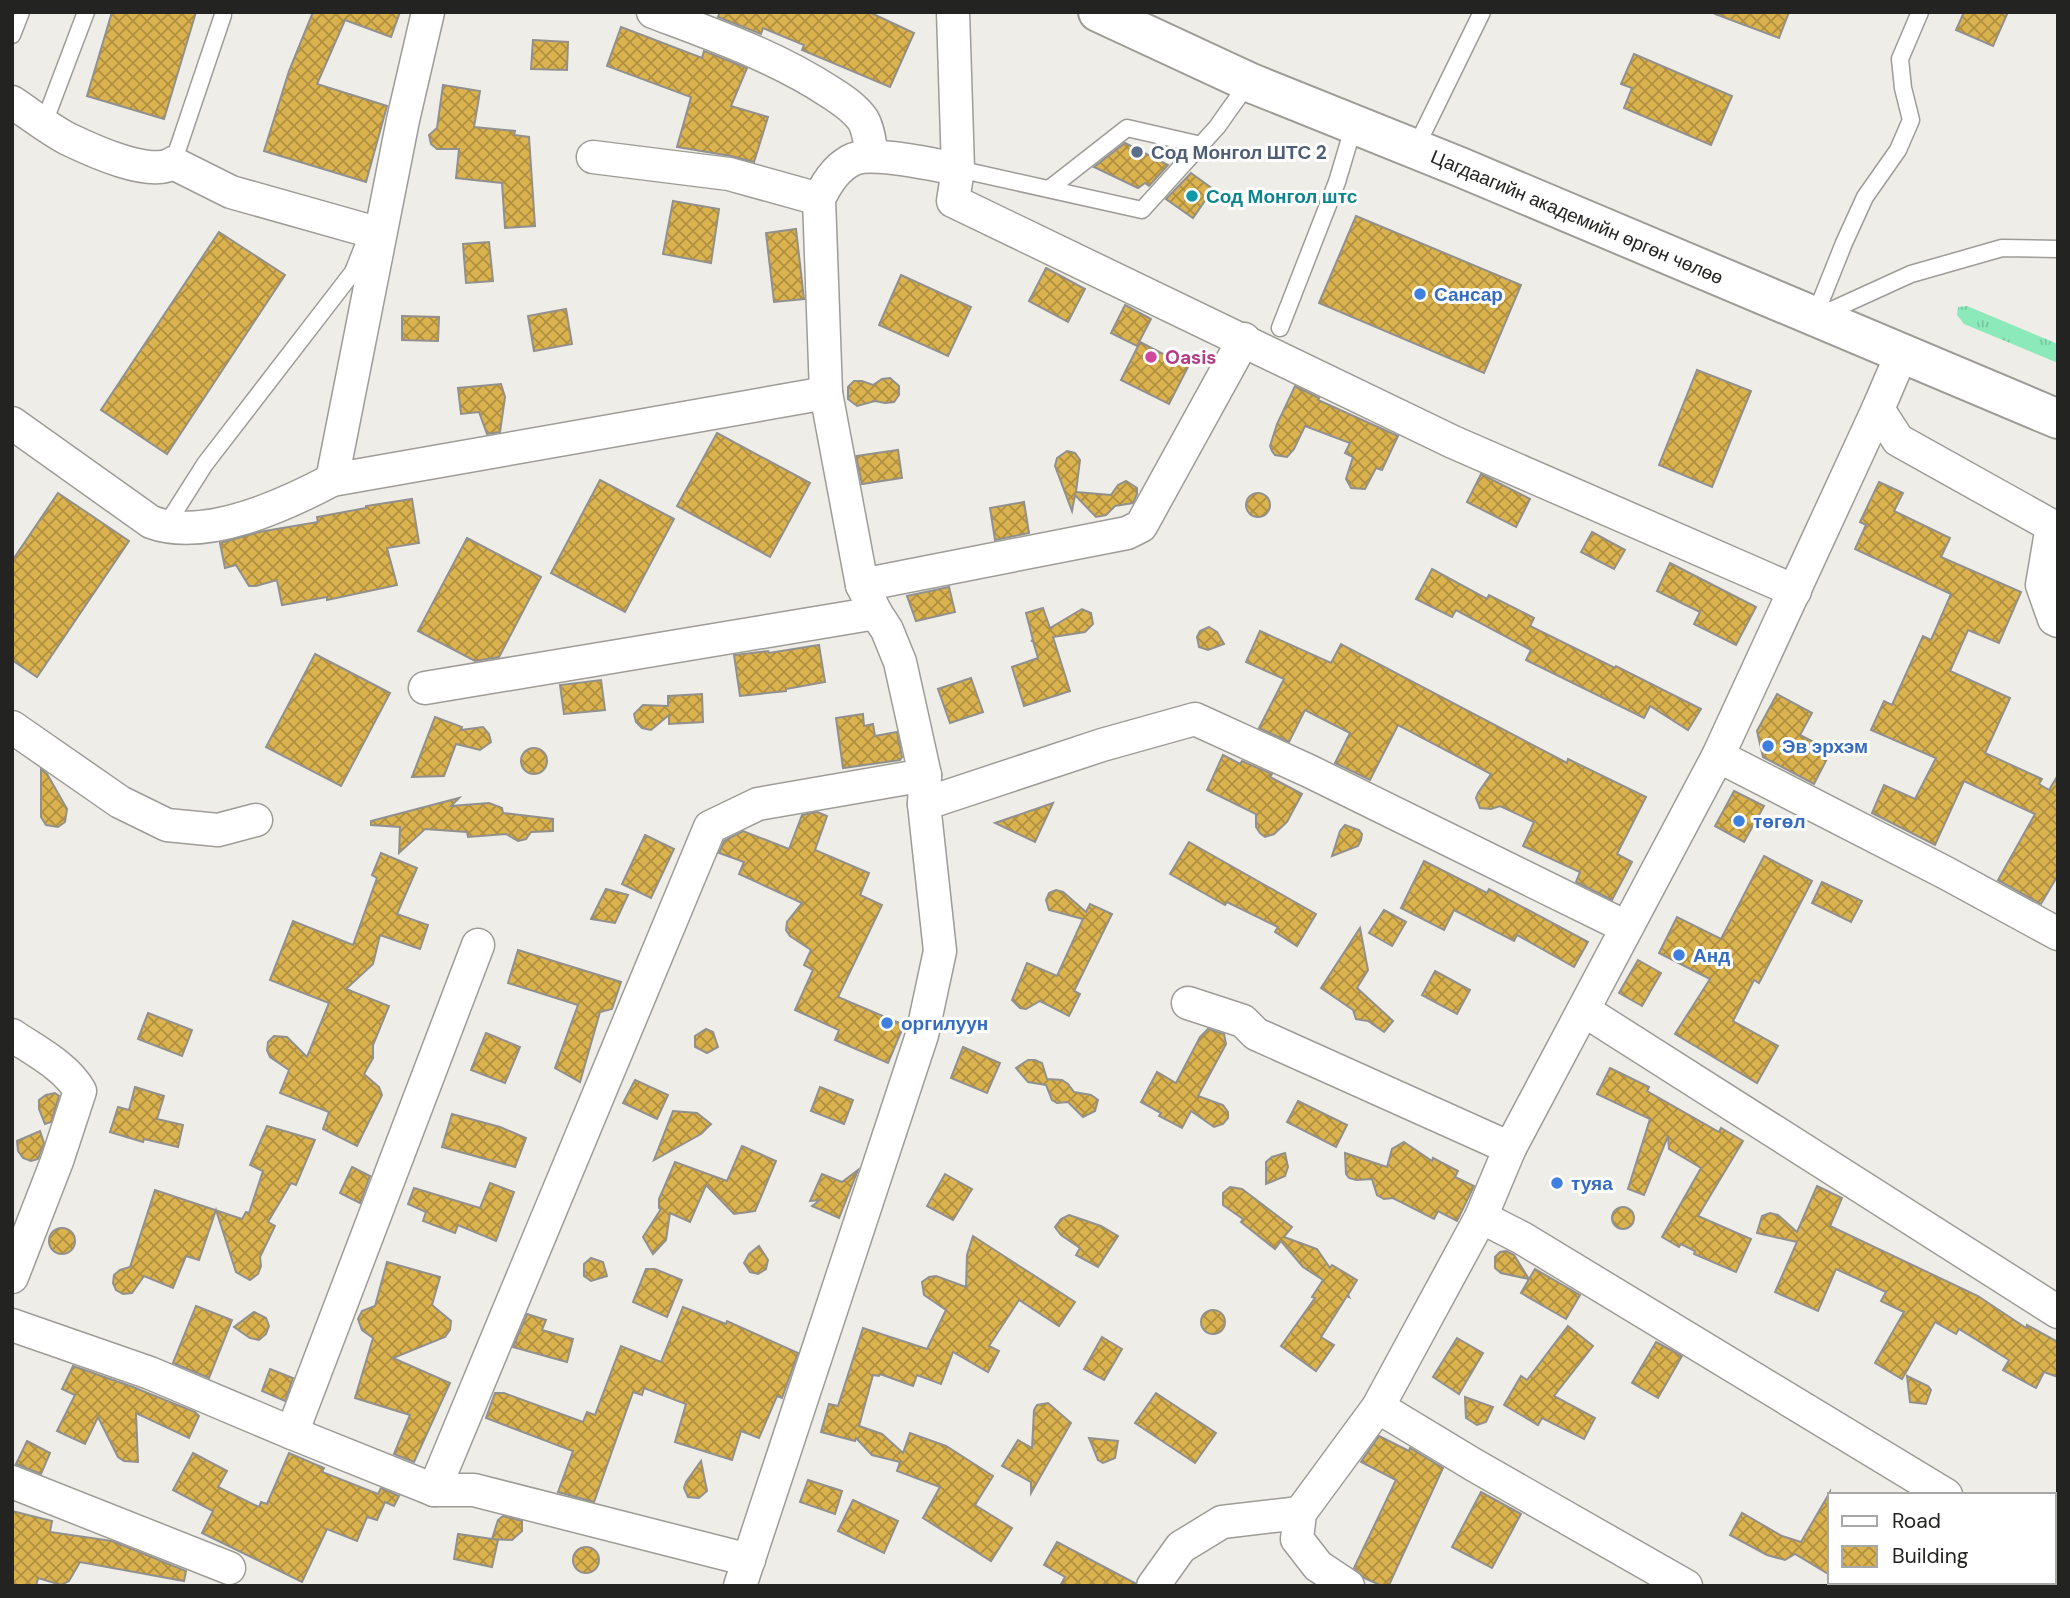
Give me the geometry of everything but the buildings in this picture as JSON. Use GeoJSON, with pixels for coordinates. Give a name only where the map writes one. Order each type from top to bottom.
{"type":"FeatureCollection","features":[{"type":"Feature","properties":{"kind":"highway","name":"Цагдаагийн академийн өргөн чөлөө"},"geometry":{"type":"LineString","coordinates":[[1098,12],[1251,83],[1415,149],[2058,419]]}},
{"type":"Feature","properties":{"kind":"street"},"geometry":{"type":"LineString","coordinates":[[332,480],[375,233],[428,12]]}},
{"type":"Feature","properties":{"kind":"street"},"geometry":{"type":"LineString","coordinates":[[653,12],[735,43],[801,73],[858,114],[864,122],[872,156]]}},
{"type":"Feature","properties":{"kind":"street"},"geometry":{"type":"LineString","coordinates":[[953,12],[958,169],[953,201],[1244,339],[1452,442],[1795,591]]}},
{"type":"Feature","properties":{"kind":"street"},"geometry":{"type":"LineString","coordinates":[[12,102],[66,138],[113,158],[154,168],[167,167],[173,163],[231,192],[375,233]]}},
{"type":"Feature","properties":{"kind":"street"},"geometry":{"type":"LineString","coordinates":[[16,1336],[150,1373],[433,1490],[474,1490],[744,1573],[922,1035],[940,951],[925,790],[900,662],[887,630],[862,585],[826,393],[819,199],[826,183],[842,167],[855,159],[872,156],[958,169]]}},
{"type":"Feature","properties":{"kind":"street"},"geometry":{"type":"LineString","coordinates":[[593,157],[729,174],[819,199]]}},
{"type":"Feature","properties":{"kind":"street"},"geometry":{"type":"LineString","coordinates":[[862,585],[1127,533],[1141,526],[1244,339]]}},
{"type":"Feature","properties":{"kind":"street"},"geometry":{"type":"LineString","coordinates":[[1348,1586],[1318,1566],[1297,1539],[1300,1513],[1378,1407],[1481,1217],[1510,1149],[1718,756],[1902,353]]}},
{"type":"Feature","properties":{"kind":"street"},"geometry":{"type":"LineString","coordinates":[[12,423],[151,522],[165,527],[191,528],[268,510],[332,480],[826,393]]}},
{"type":"Feature","properties":{"kind":"street"},"geometry":{"type":"LineString","coordinates":[[1878,409],[1898,440],[2052,526],[2042,585],[2054,620],[2058,621]]}},
{"type":"Feature","properties":{"kind":"street"},"geometry":{"type":"LineString","coordinates":[[425,688],[876,613]]}},
{"type":"Feature","properties":{"kind":"street"},"geometry":{"type":"LineString","coordinates":[[433,1490],[710,827],[758,804],[925,790],[1195,719],[1309,771],[1626,927]]}},
{"type":"Feature","properties":{"kind":"street"},"geometry":{"type":"LineString","coordinates":[[12,727],[120,802],[167,825],[218,830],[257,820]]}},
{"type":"Feature","properties":{"kind":"street"},"geometry":{"type":"LineString","coordinates":[[1718,756],[2058,934]]}},
{"type":"Feature","properties":{"kind":"street"},"geometry":{"type":"LineString","coordinates":[[292,1433],[478,945]]}},
{"type":"Feature","properties":{"kind":"street"},"geometry":{"type":"LineString","coordinates":[[1188,1003],[1243,1021],[1256,1034],[1510,1149]]}},
{"type":"Feature","properties":{"kind":"street"},"geometry":{"type":"LineString","coordinates":[[1585,1011],[2058,1311]]}},
{"type":"Feature","properties":{"kind":"street"},"geometry":{"type":"LineString","coordinates":[[12,1035],[73,1079],[80,1091],[57,1161],[12,1277]]}},
{"type":"Feature","properties":{"kind":"street"},"geometry":{"type":"LineString","coordinates":[[1481,1217],[1522,1238],[1944,1493]]}},
{"type":"Feature","properties":{"kind":"street"},"geometry":{"type":"LineString","coordinates":[[1378,1407],[1686,1586]]}},
{"type":"Feature","properties":{"kind":"street"},"geometry":{"type":"LineString","coordinates":[[12,1482],[229,1568]]}},
{"type":"Feature","properties":{"kind":"street"},"geometry":{"type":"LineString","coordinates":[[1153,1586],[1181,1547],[1222,1521],[1300,1513]]}},
{"type":"Feature","properties":{"kind":"lane"},"geometry":{"type":"LineString","coordinates":[[12,35],[21,12]]}},
{"type":"Feature","properties":{"kind":"lane"},"geometry":{"type":"LineString","coordinates":[[44,123],[86,12]]}},
{"type":"Feature","properties":{"kind":"lane"},"geometry":{"type":"LineString","coordinates":[[1415,149],[1482,12]]}},
{"type":"Feature","properties":{"kind":"lane"},"geometry":{"type":"LineString","coordinates":[[1814,318],[1866,197],[1898,150],[1911,120],[1903,88],[1900,58],[1920,12]]}},
{"type":"Feature","properties":{"kind":"lane"},"geometry":{"type":"LineString","coordinates":[[173,163],[223,15]]}},
{"type":"Feature","properties":{"kind":"lane"},"geometry":{"type":"LineString","coordinates":[[958,169],[1142,210],[1201,145],[1251,83]]}},
{"type":"Feature","properties":{"kind":"lane"},"geometry":{"type":"LineString","coordinates":[[1280,328],[1337,181],[1354,125]]}},
{"type":"Feature","properties":{"kind":"lane"},"geometry":{"type":"LineString","coordinates":[[1049,189],[1127,128],[1201,145]]}},
{"type":"Feature","properties":{"kind":"lane"},"geometry":{"type":"LineString","coordinates":[[165,527],[205,464],[353,272],[375,233]]}},
{"type":"Feature","properties":{"kind":"lane"},"geometry":{"type":"LineString","coordinates":[[1814,318],[1915,272],[1989,251],[2002,248],[2058,249]]}},
{"type":"Feature","properties":{"kind":"green space"},"geometry":{"type":"Polygon","coordinates":[[[1967,306],[2058,344],[2058,363],[1964,324],[1957,315],[1958,307],[1967,306]]]}},
{"type":"Feature","properties":{"kind":"place","name":"Сод Монгол ШТС 2"},"geometry":{"type":"Point","coordinates":[1137,152]}},
{"type":"Feature","properties":{"kind":"place","name":"Сод Монгол штс"},"geometry":{"type":"Point","coordinates":[1192,196]}},
{"type":"Feature","properties":{"kind":"place","name":"Сансар"},"geometry":{"type":"Point","coordinates":[1420,294]}},
{"type":"Feature","properties":{"kind":"place","name":"Oasis"},"geometry":{"type":"Point","coordinates":[1151,357]}},
{"type":"Feature","properties":{"kind":"place","name":"Эв эрхэм"},"geometry":{"type":"Point","coordinates":[1768,746]}},
{"type":"Feature","properties":{"kind":"place","name":"төгөл"},"geometry":{"type":"Point","coordinates":[1739,821]}},
{"type":"Feature","properties":{"kind":"place","name":"Анд"},"geometry":{"type":"Point","coordinates":[1679,955]}},
{"type":"Feature","properties":{"kind":"place","name":"оргилуун"},"geometry":{"type":"Point","coordinates":[887,1023]}},
{"type":"Feature","properties":{"kind":"place","name":"туяа"},"geometry":{"type":"Point","coordinates":[1557,1183]}}]}
